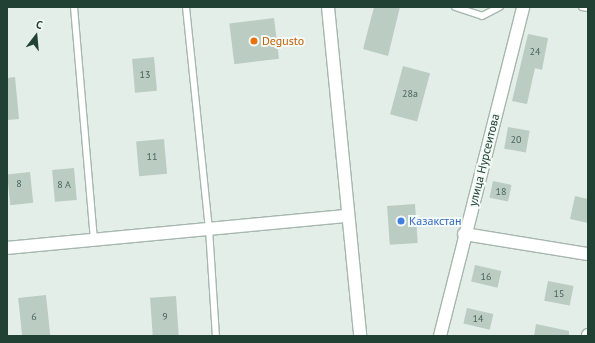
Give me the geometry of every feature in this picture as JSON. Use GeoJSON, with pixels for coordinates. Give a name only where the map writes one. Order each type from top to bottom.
{"type":"FeatureCollection","features":[{"type":"Feature","properties":{"kind":"street"},"geometry":{"type":"LineString","coordinates":[[328,7],[360,336]]}},
{"type":"Feature","properties":{"kind":"street","name":"улица Нурсеитова"},"geometry":{"type":"LineString","coordinates":[[440,336],[464,234],[523,7]]}},
{"type":"Feature","properties":{"kind":"street"},"geometry":{"type":"LineString","coordinates":[[7,248],[348,216]]}},
{"type":"Feature","properties":{"kind":"street"},"geometry":{"type":"LineString","coordinates":[[464,234],[588,254]]}},
{"type":"Feature","properties":{"kind":"lane"},"geometry":{"type":"LineString","coordinates":[[74,7],[94,240]]}},
{"type":"Feature","properties":{"kind":"lane"},"geometry":{"type":"LineString","coordinates":[[186,7],[210,229],[216,336]]}},
{"type":"Feature","properties":{"kind":"lane"},"geometry":{"type":"LineString","coordinates":[[455,7],[482,16],[500,7]]}},
{"type":"Feature","properties":{"kind":"lane"},"geometry":{"type":"LineString","coordinates":[[582,7],[588,8]]}},
{"type":"Feature","properties":{"kind":"building"},"geometry":{"type":"Polygon","coordinates":[[[374,7],[400,7],[388,56],[363,49],[374,7]]]}},
{"type":"Feature","properties":{"kind":"building","name":"Degusto"},"geometry":{"type":"Polygon","coordinates":[[[274,18],[279,59],[234,64],[229,23],[274,18]]]}},
{"type":"Feature","properties":{"kind":"building"},"geometry":{"type":"Polygon","coordinates":[[[528,34],[548,38],[542,70],[535,68],[527,104],[512,101],[528,34]]]}},
{"type":"Feature","properties":{"kind":"building"},"geometry":{"type":"Polygon","coordinates":[[[154,57],[157,91],[135,93],[132,59],[154,57]]]}},
{"type":"Feature","properties":{"kind":"building"},"geometry":{"type":"Polygon","coordinates":[[[403,66],[430,73],[417,122],[390,114],[403,66]]]}},
{"type":"Feature","properties":{"kind":"building"},"geometry":{"type":"Polygon","coordinates":[[[15,77],[19,119],[7,120],[7,78],[15,77]]]}},
{"type":"Feature","properties":{"kind":"building"},"geometry":{"type":"Polygon","coordinates":[[[508,127],[530,131],[526,152],[504,149],[508,127]]]}},
{"type":"Feature","properties":{"kind":"building"},"geometry":{"type":"Polygon","coordinates":[[[164,139],[167,174],[139,176],[136,141],[164,139]]]}},
{"type":"Feature","properties":{"kind":"building"},"geometry":{"type":"Polygon","coordinates":[[[74,168],[77,200],[55,202],[52,170],[74,168]]]}},
{"type":"Feature","properties":{"kind":"building"},"geometry":{"type":"Polygon","coordinates":[[[30,172],[33,203],[10,205],[7,174],[30,172]]]}},
{"type":"Feature","properties":{"kind":"building"},"geometry":{"type":"Polygon","coordinates":[[[493,181],[512,185],[508,202],[489,198],[493,181]]]}},
{"type":"Feature","properties":{"kind":"building"},"geometry":{"type":"Polygon","coordinates":[[[575,196],[588,199],[588,223],[570,219],[575,196]]]}},
{"type":"Feature","properties":{"kind":"building"},"geometry":{"type":"Polygon","coordinates":[[[415,204],[418,243],[390,245],[387,206],[415,204]]]}},
{"type":"Feature","properties":{"kind":"building"},"geometry":{"type":"Polygon","coordinates":[[[475,265],[501,271],[497,288],[471,282],[475,265]]]}},
{"type":"Feature","properties":{"kind":"building"},"geometry":{"type":"Polygon","coordinates":[[[548,281],[574,286],[570,306],[544,301],[548,281]]]}},
{"type":"Feature","properties":{"kind":"building"},"geometry":{"type":"Polygon","coordinates":[[[46,295],[50,336],[22,336],[18,298],[46,295]]]}},
{"type":"Feature","properties":{"kind":"building"},"geometry":{"type":"Polygon","coordinates":[[[176,296],[179,336],[153,336],[150,298],[176,296]]]}},
{"type":"Feature","properties":{"kind":"building"},"geometry":{"type":"Polygon","coordinates":[[[467,308],[493,314],[490,330],[463,324],[467,308]]]}},
{"type":"Feature","properties":{"kind":"building"},"geometry":{"type":"Polygon","coordinates":[[[536,324],[569,331],[569,336],[534,336],[536,324]]]}},
{"type":"Feature","properties":{"kind":"place","name":"Degusto"},"geometry":{"type":"Point","coordinates":[254,41]}},
{"type":"Feature","properties":{"kind":"place","name":"Казакстан"},"geometry":{"type":"Point","coordinates":[401,221]}}]}
